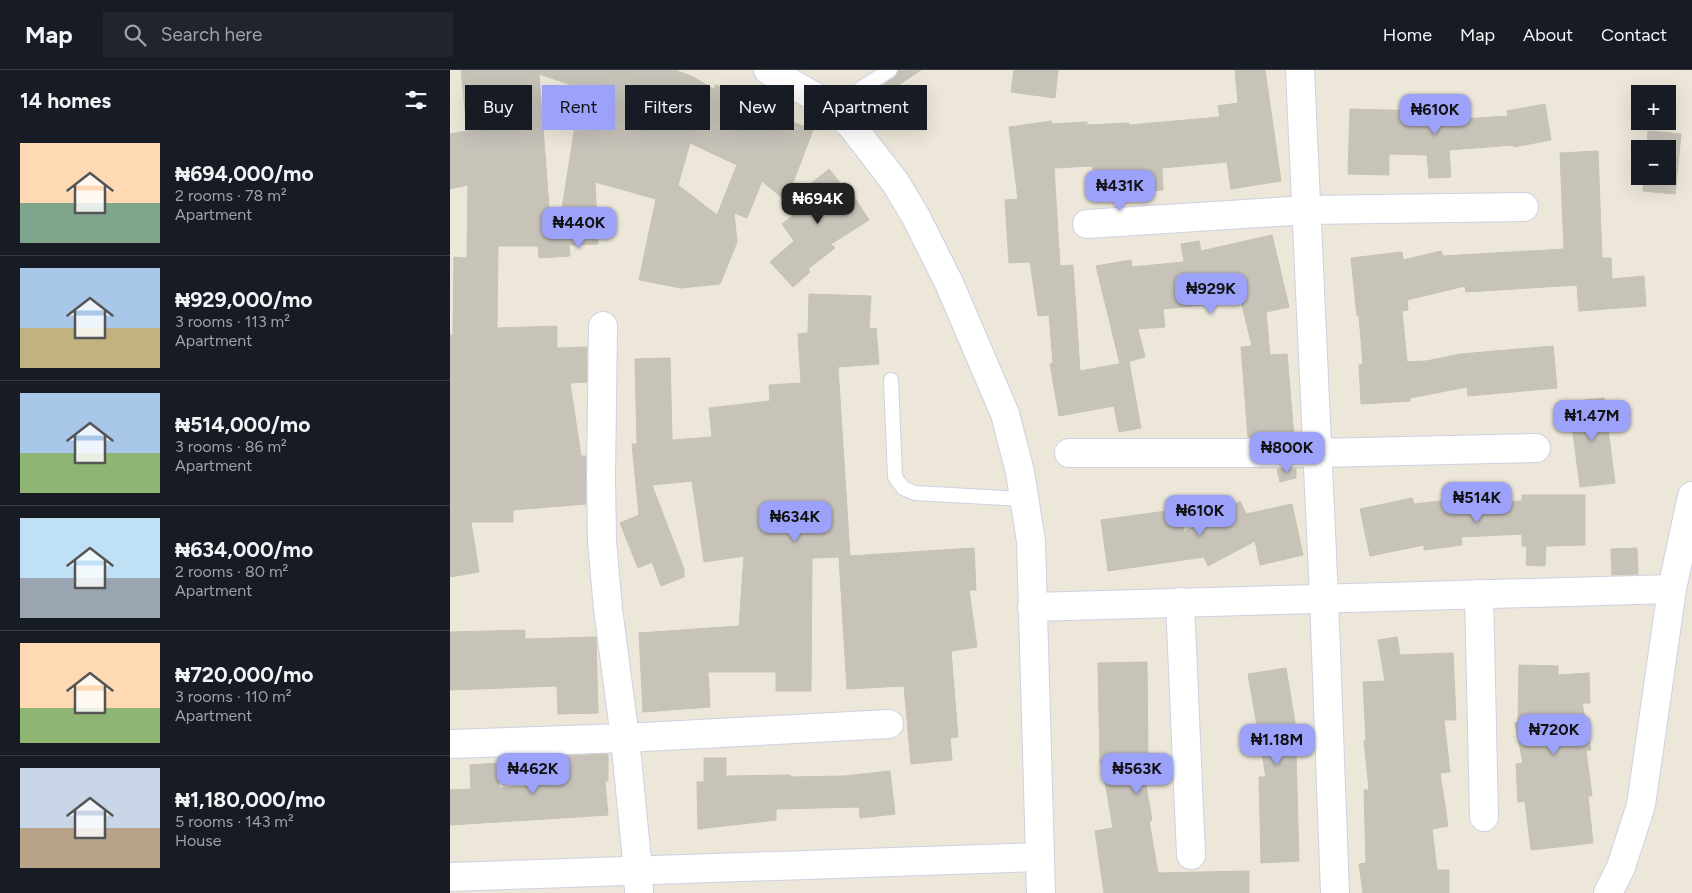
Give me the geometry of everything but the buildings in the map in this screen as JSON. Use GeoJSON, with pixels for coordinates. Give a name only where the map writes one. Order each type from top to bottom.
{"type":"FeatureCollection","features":[{"type":"Feature","properties":{"kind":"street"},"geometry":{"type":"LineString","coordinates":[[768,70],[804,90]]}},
{"type":"Feature","properties":{"kind":"street"},"geometry":{"type":"LineString","coordinates":[[1300,70],[1318,453],[1335,893]]}},
{"type":"Feature","properties":{"kind":"street"},"geometry":{"type":"LineString","coordinates":[[855,130],[895,182],[916,218],[949,283],[1005,414],[1020,472],[1031,540],[1041,893]]}},
{"type":"Feature","properties":{"kind":"street"},"geometry":{"type":"LineString","coordinates":[[1087,224],[1307,210],[1524,207]]}},
{"type":"Feature","properties":{"kind":"street"},"geometry":{"type":"LineString","coordinates":[[603,326],[602,541],[608,608],[625,738],[639,882]]}},
{"type":"Feature","properties":{"kind":"street"},"geometry":{"type":"LineString","coordinates":[[1069,453],[1318,453],[1536,448]]}},
{"type":"Feature","properties":{"kind":"street"},"geometry":{"type":"LineString","coordinates":[[1608,893],[1621,867],[1641,805],[1672,589],[1692,496]]}},
{"type":"Feature","properties":{"kind":"street"},"geometry":{"type":"LineString","coordinates":[[1032,607],[1672,589]]}},
{"type":"Feature","properties":{"kind":"street"},"geometry":{"type":"LineString","coordinates":[[1479,594],[1484,817]]}},
{"type":"Feature","properties":{"kind":"street"},"geometry":{"type":"LineString","coordinates":[[1180,602],[1191,856]]}},
{"type":"Feature","properties":{"kind":"street"},"geometry":{"type":"LineString","coordinates":[[450,744],[625,738],[889,724]]}},
{"type":"Feature","properties":{"kind":"street"},"geometry":{"type":"LineString","coordinates":[[450,877],[639,882],[1039,857]]}},
{"type":"Feature","properties":{"kind":"lane"},"geometry":{"type":"LineString","coordinates":[[866,85],[890,70]]}},
{"type":"Feature","properties":{"kind":"lane"},"geometry":{"type":"LineString","coordinates":[[891,380],[895,477],[903,488],[916,493],[1024,499]]}}]}
